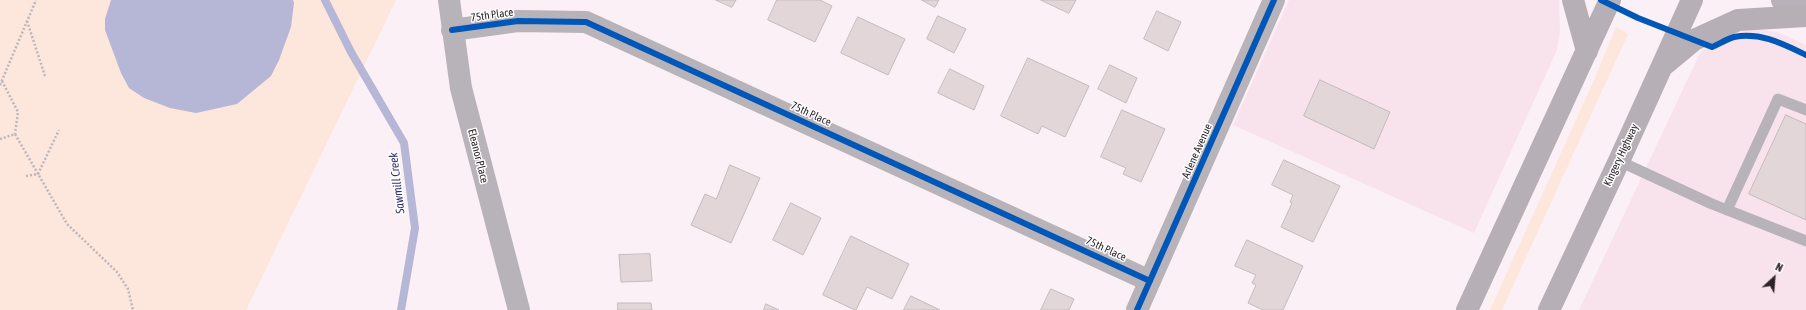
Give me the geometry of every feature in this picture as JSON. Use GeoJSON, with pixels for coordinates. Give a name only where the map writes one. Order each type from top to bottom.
{"type":"FeatureCollection","features":[{"type":"Feature","properties":{"kind":"highway"},"geometry":{"type":"LineString","coordinates":[[1573,0],[1587,51]]}},
{"type":"Feature","properties":{"kind":"highway"},"geometry":{"type":"LineString","coordinates":[[1468,310],[1610,0]]}},
{"type":"Feature","properties":{"kind":"highway","name":"Kingery Highway"},"geometry":{"type":"LineString","coordinates":[[1548,310],[1619,161],[1692,0]]}},
{"type":"Feature","properties":{"kind":"highway"},"geometry":{"type":"LineString","coordinates":[[1801,0],[1806,7]]}},
{"type":"Feature","properties":{"kind":"highway"},"geometry":{"type":"LineString","coordinates":[[1660,68],[1694,40],[1738,20],[1806,16]]}},
{"type":"Feature","properties":{"kind":"street","name":"Eleanor Place"},"geometry":{"type":"LineString","coordinates":[[449,0],[460,88],[518,310]]}},
{"type":"Feature","properties":{"kind":"street","name":"Arlene Avenue"},"geometry":{"type":"LineString","coordinates":[[1136,310],[1274,0]]}},
{"type":"Feature","properties":{"kind":"street"},"geometry":{"type":"LineString","coordinates":[[1782,0],[1806,12]]}},
{"type":"Feature","properties":{"kind":"street","name":"75th Place"},"geometry":{"type":"LineString","coordinates":[[452,30],[518,21],[586,22],[1150,281]]}},
{"type":"Feature","properties":{"kind":"lane"},"geometry":{"type":"LineString","coordinates":[[1727,210],[1778,99],[1806,110]]}},
{"type":"Feature","properties":{"kind":"lane"},"geometry":{"type":"LineString","coordinates":[[1619,161],[1727,210],[1806,241]]}},
{"type":"Feature","properties":{"kind":"path"},"geometry":{"type":"LineString","coordinates":[[0,85],[36,0]]}},
{"type":"Feature","properties":{"kind":"path"},"geometry":{"type":"LineString","coordinates":[[27,21],[45,76]]}},
{"type":"Feature","properties":{"kind":"path"},"geometry":{"type":"LineString","coordinates":[[1,81],[18,112],[15,134],[38,174],[67,224],[117,272],[128,290],[133,310]]}},
{"type":"Feature","properties":{"kind":"path"},"geometry":{"type":"LineString","coordinates":[[38,174],[59,130]]}},
{"type":"Feature","properties":{"kind":"path"},"geometry":{"type":"LineString","coordinates":[[0,139],[15,134]]}},
{"type":"Feature","properties":{"kind":"path"},"geometry":{"type":"LineString","coordinates":[[26,176],[38,174]]}},
{"type":"Feature","properties":{"kind":"shaded area"},"geometry":{"type":"Polygon","coordinates":[[[0,0],[396,0],[246,310],[0,310],[0,0]]]}},
{"type":"Feature","properties":{"kind":"shaded area"},"geometry":{"type":"Polygon","coordinates":[[[1289,0],[1559,0],[1560,30],[1557,50],[1474,233],[1233,125],[1289,0]]]}},
{"type":"Feature","properties":{"kind":"shaded area"},"geometry":{"type":"Polygon","coordinates":[[[1616,27],[1628,34],[1502,310],[1490,310],[1594,80],[1616,27]]]}},
{"type":"Feature","properties":{"kind":"shaded area"},"geometry":{"type":"Polygon","coordinates":[[[1749,27],[1780,33],[1806,45],[1806,310],[1579,310],[1701,51],[1724,35],[1749,27]]]}},
{"type":"Feature","properties":{"kind":"water"},"geometry":{"type":"Polygon","coordinates":[[[111,0],[293,0],[294,3],[291,27],[279,60],[271,76],[237,104],[196,113],[170,108],[144,98],[129,88],[121,73],[105,30],[105,19],[111,0]]]}},
{"type":"Feature","properties":{"kind":"building"},"geometry":{"type":"Polygon","coordinates":[[[716,0],[736,0],[732,7],[716,0]]]}},
{"type":"Feature","properties":{"kind":"building"},"geometry":{"type":"Polygon","coordinates":[[[777,0],[820,0],[832,6],[815,42],[768,20],[777,0]]]}},
{"type":"Feature","properties":{"kind":"building"},"geometry":{"type":"Polygon","coordinates":[[[922,0],[939,0],[935,7],[922,0]]]}},
{"type":"Feature","properties":{"kind":"building"},"geometry":{"type":"Polygon","coordinates":[[[1041,0],[1076,0],[1069,13],[1041,0]]]}},
{"type":"Feature","properties":{"kind":"building"},"geometry":{"type":"Polygon","coordinates":[[[1157,11],[1181,22],[1168,51],[1144,39],[1157,11]]]}},
{"type":"Feature","properties":{"kind":"building"},"geometry":{"type":"Polygon","coordinates":[[[938,16],[966,29],[954,53],[927,39],[938,16]]]}},
{"type":"Feature","properties":{"kind":"building"},"geometry":{"type":"Polygon","coordinates":[[[858,17],[905,39],[888,75],[841,53],[858,17]]]}},
{"type":"Feature","properties":{"kind":"building"},"geometry":{"type":"Polygon","coordinates":[[[1028,58],[1089,86],[1065,137],[1042,126],[1038,134],[1001,116],[1028,58]]]}},
{"type":"Feature","properties":{"kind":"building"},"geometry":{"type":"Polygon","coordinates":[[[1110,65],[1137,78],[1126,103],[1098,89],[1110,65]]]}},
{"type":"Feature","properties":{"kind":"building"},"geometry":{"type":"Polygon","coordinates":[[[950,69],[984,86],[974,110],[938,93],[950,69]]]}},
{"type":"Feature","properties":{"kind":"building"},"geometry":{"type":"Polygon","coordinates":[[[1320,80],[1390,112],[1374,149],[1304,116],[1320,80]]]}},
{"type":"Feature","properties":{"kind":"building"},"geometry":{"type":"Polygon","coordinates":[[[1122,110],[1165,129],[1141,182],[1123,174],[1126,168],[1101,157],[1122,110]]]}},
{"type":"Feature","properties":{"kind":"building"},"geometry":{"type":"Polygon","coordinates":[[[1786,115],[1806,124],[1806,220],[1749,194],[1786,115]]]}},
{"type":"Feature","properties":{"kind":"building"},"geometry":{"type":"Polygon","coordinates":[[[1284,160],[1340,186],[1313,242],[1281,227],[1292,203],[1290,202],[1293,195],[1272,185],[1284,160]]]}},
{"type":"Feature","properties":{"kind":"building"},"geometry":{"type":"Polygon","coordinates":[[[730,165],[760,178],[731,243],[691,225],[705,194],[716,199],[730,165]]]}},
{"type":"Feature","properties":{"kind":"building"},"geometry":{"type":"Polygon","coordinates":[[[791,203],[821,218],[803,255],[773,240],[791,203]]]}},
{"type":"Feature","properties":{"kind":"building"},"geometry":{"type":"Polygon","coordinates":[[[851,236],[909,264],[892,299],[867,287],[855,310],[823,295],[851,236]]]}},
{"type":"Feature","properties":{"kind":"building"},"geometry":{"type":"Polygon","coordinates":[[[1247,240],[1303,266],[1283,310],[1263,310],[1248,303],[1256,285],[1252,283],[1256,275],[1235,266],[1247,240]]]}},
{"type":"Feature","properties":{"kind":"building"},"geometry":{"type":"Polygon","coordinates":[[[650,254],[652,281],[621,282],[619,255],[650,254]]]}},
{"type":"Feature","properties":{"kind":"building"},"geometry":{"type":"Polygon","coordinates":[[[1051,289],[1074,299],[1069,310],[1041,310],[1051,289]]]}},
{"type":"Feature","properties":{"kind":"building"},"geometry":{"type":"Polygon","coordinates":[[[911,296],[940,310],[904,310],[911,296]]]}},
{"type":"Feature","properties":{"kind":"building"},"geometry":{"type":"Polygon","coordinates":[[[618,303],[651,303],[652,310],[618,310],[618,303]]]}},
{"type":"Feature","properties":{"kind":"building"},"geometry":{"type":"Polygon","coordinates":[[[766,304],[779,310],[764,310],[766,304]]]}},
{"type":"Feature","properties":{"kind":"waterway","name":"Sawmill Creek"},"geometry":{"type":"LineString","coordinates":[[325,0],[351,52],[404,143],[415,228],[401,310]]}},
{"type":"Feature","properties":{"kind":"cycle path"},"geometry":{"type":"LineString","coordinates":[[1137,310],[1274,0]]}},
{"type":"Feature","properties":{"kind":"cycle path"},"geometry":{"type":"LineString","coordinates":[[1601,0],[1638,18],[1712,47],[1734,37],[1753,36],[1772,40],[1806,55]]}},
{"type":"Feature","properties":{"kind":"cycle path"},"geometry":{"type":"LineString","coordinates":[[452,30],[518,21],[586,22],[1150,281]]}}]}
